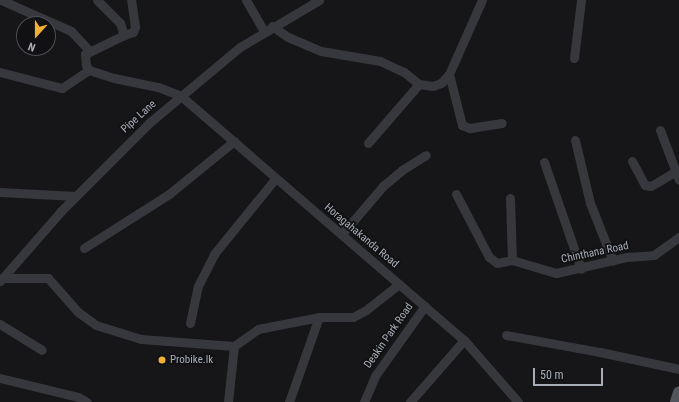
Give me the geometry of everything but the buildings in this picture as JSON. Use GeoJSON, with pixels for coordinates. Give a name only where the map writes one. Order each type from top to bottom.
{"type":"FeatureCollection","features":[{"type":"Feature","properties":{"kind":"main road"},"geometry":{"type":"LineString","coordinates":[[676,402],[679,392]]}},
{"type":"Feature","properties":{"kind":"street"},"geometry":{"type":"LineString","coordinates":[[1,0],[71,31],[89,50]]}},
{"type":"Feature","properties":{"kind":"street"},"geometry":{"type":"LineString","coordinates":[[97,0],[120,23],[124,35]]}},
{"type":"Feature","properties":{"kind":"street"},"geometry":{"type":"LineString","coordinates":[[0,72],[62,88],[89,70],[84,57],[89,50],[133,32],[135,27],[131,0]]}},
{"type":"Feature","properties":{"kind":"street"},"geometry":{"type":"LineString","coordinates":[[246,0],[268,28],[321,51],[380,61],[404,72],[419,84],[433,86],[441,83],[449,74],[482,0]]}},
{"type":"Feature","properties":{"kind":"street","name":"Pipe Lane"},"geometry":{"type":"LineString","coordinates":[[1,279],[75,196],[149,124],[240,47],[268,28],[319,0]]}},
{"type":"Feature","properties":{"kind":"street"},"geometry":{"type":"LineString","coordinates":[[574,58],[581,0]]}},
{"type":"Feature","properties":{"kind":"street","name":"Horagahakanda Road"},"geometry":{"type":"LineString","coordinates":[[89,70],[114,78],[158,87],[181,96],[234,141],[274,179],[342,234],[464,340],[518,402]]}},
{"type":"Feature","properties":{"kind":"street"},"geometry":{"type":"LineString","coordinates":[[449,74],[462,125],[470,128],[502,123]]}},
{"type":"Feature","properties":{"kind":"street"},"geometry":{"type":"LineString","coordinates":[[368,143],[419,84]]}},
{"type":"Feature","properties":{"kind":"street"},"geometry":{"type":"LineString","coordinates":[[632,161],[645,185],[651,186],[677,176],[660,130]]}},
{"type":"Feature","properties":{"kind":"street"},"geometry":{"type":"LineString","coordinates":[[575,140],[590,203],[613,261]]}},
{"type":"Feature","properties":{"kind":"street"},"geometry":{"type":"LineString","coordinates":[[84,248],[169,194],[234,141]]}},
{"type":"Feature","properties":{"kind":"street"},"geometry":{"type":"LineString","coordinates":[[342,234],[383,186],[402,170],[426,155]]}},
{"type":"Feature","properties":{"kind":"street"},"geometry":{"type":"LineString","coordinates":[[544,162],[581,269]]}},
{"type":"Feature","properties":{"kind":"street"},"geometry":{"type":"LineString","coordinates":[[190,323],[198,286],[214,254],[274,179]]}},
{"type":"Feature","properties":{"kind":"street"},"geometry":{"type":"LineString","coordinates":[[0,192],[75,196]]}},
{"type":"Feature","properties":{"kind":"street","name":"Chinthana Road"},"geometry":{"type":"LineString","coordinates":[[456,194],[489,257],[497,263],[512,260],[556,273],[581,269],[627,257],[654,255],[679,237]]}},
{"type":"Feature","properties":{"kind":"street"},"geometry":{"type":"LineString","coordinates":[[510,198],[512,260]]}},
{"type":"Feature","properties":{"kind":"street"},"geometry":{"type":"LineString","coordinates":[[1,279],[48,278],[78,312],[96,325],[141,340],[234,346],[258,329],[319,317],[353,317],[366,310],[399,284]]}},
{"type":"Feature","properties":{"kind":"street","name":"Deakin Park Road"},"geometry":{"type":"LineString","coordinates":[[364,402],[375,376],[425,306]]}},
{"type":"Feature","properties":{"kind":"street"},"geometry":{"type":"LineString","coordinates":[[288,402],[319,317]]}},
{"type":"Feature","properties":{"kind":"street"},"geometry":{"type":"LineString","coordinates":[[0,324],[42,350]]}},
{"type":"Feature","properties":{"kind":"street"},"geometry":{"type":"LineString","coordinates":[[506,335],[600,352],[679,370]]}},
{"type":"Feature","properties":{"kind":"street"},"geometry":{"type":"LineString","coordinates":[[410,402],[464,340]]}},
{"type":"Feature","properties":{"kind":"street"},"geometry":{"type":"LineString","coordinates":[[228,402],[234,346]]}},
{"type":"Feature","properties":{"kind":"street"},"geometry":{"type":"LineString","coordinates":[[0,378],[78,397],[87,402]]}},
{"type":"Feature","properties":{"kind":"place","name":"Probike.lk"},"geometry":{"type":"Point","coordinates":[162,360]}}]}
